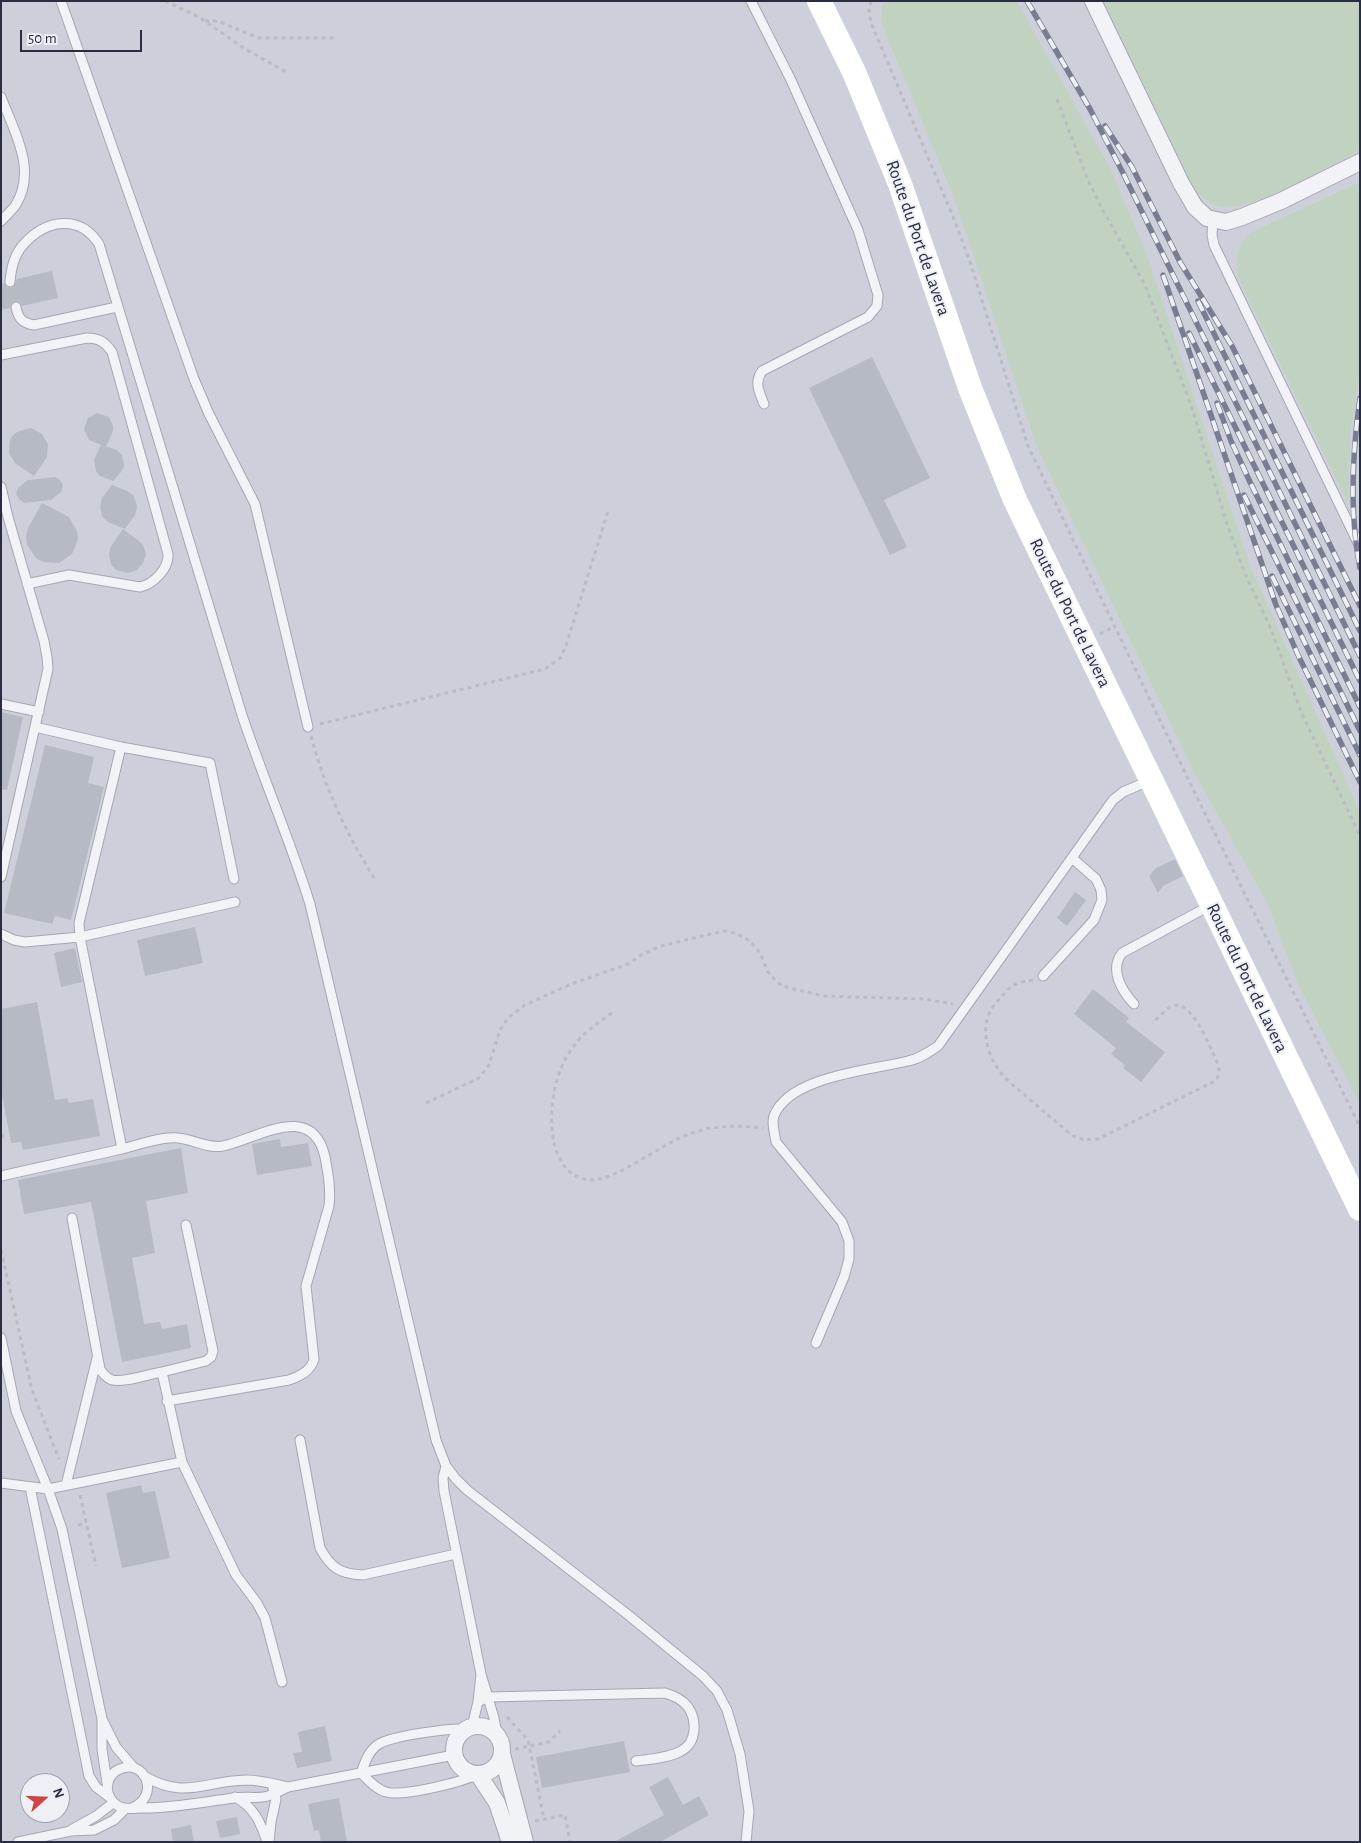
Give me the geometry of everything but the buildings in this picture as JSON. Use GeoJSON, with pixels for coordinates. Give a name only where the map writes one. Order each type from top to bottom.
{"type":"FeatureCollection","features":[{"type":"Feature","properties":{"kind":"street","name":"Route du Port de Lavera"},"geometry":{"type":"LineString","coordinates":[[819,1],[854,72],[900,184],[970,388],[1015,500],[1360,1209]]}},
{"type":"Feature","properties":{"kind":"street"},"geometry":{"type":"LineString","coordinates":[[1094,1],[1181,183],[1195,207],[1207,218],[1226,222],[1242,217],[1281,201],[1360,162]]}},
{"type":"Feature","properties":{"kind":"street"},"geometry":{"type":"LineString","coordinates":[[507,1752],[491,1771],[478,1774],[461,1767],[454,1755],[456,1740],[468,1728],[486,1726],[497,1734],[502,1747],[507,1752],[525,1842]]}},
{"type":"Feature","properties":{"kind":"street"},"geometry":{"type":"LineString","coordinates":[[478,1774],[496,1804],[510,1842]]}},
{"type":"Feature","properties":{"kind":"lane"},"geometry":{"type":"LineString","coordinates":[[61,1],[194,379],[209,414],[255,504],[308,727]]}},
{"type":"Feature","properties":{"kind":"lane"},"geometry":{"type":"LineString","coordinates":[[752,1],[790,78],[858,230],[878,295],[877,306],[868,317],[762,372],[758,383],[764,404]]}},
{"type":"Feature","properties":{"kind":"lane"},"geometry":{"type":"LineString","coordinates":[[1,97],[21,149],[25,166],[24,182],[20,195],[15,206],[1,221]]}},
{"type":"Feature","properties":{"kind":"lane"},"geometry":{"type":"LineString","coordinates":[[1213,219],[1212,235],[1214,245],[1360,547]]}},
{"type":"Feature","properties":{"kind":"lane"},"geometry":{"type":"LineString","coordinates":[[10,282],[11,268],[22,246],[43,230],[61,223],[72,223],[82,226],[93,234],[99,244],[242,715],[263,778],[310,904],[436,1440],[446,1466],[467,1490],[627,1614],[703,1676],[717,1691],[726,1710],[740,1754],[749,1811],[746,1842]]}},
{"type":"Feature","properties":{"kind":"lane"},"geometry":{"type":"LineString","coordinates":[[16,307],[18,316],[22,321],[27,324],[34,324],[117,306]]}},
{"type":"Feature","properties":{"kind":"lane"},"geometry":{"type":"LineString","coordinates":[[1,355],[87,338],[95,338],[106,343],[112,352],[168,554],[166,566],[145,586],[140,587],[69,575],[27,584]]}},
{"type":"Feature","properties":{"kind":"lane"},"geometry":{"type":"LineString","coordinates":[[1,488],[48,657],[39,712],[1,878]]}},
{"type":"Feature","properties":{"kind":"lane"},"geometry":{"type":"LineString","coordinates":[[1,704],[39,712]]}},
{"type":"Feature","properties":{"kind":"lane"},"geometry":{"type":"LineString","coordinates":[[35,728],[121,747],[210,763],[234,879]]}},
{"type":"Feature","properties":{"kind":"lane"},"geometry":{"type":"LineString","coordinates":[[121,747],[79,923],[80,937],[122,1149]]}},
{"type":"Feature","properties":{"kind":"lane"},"geometry":{"type":"LineString","coordinates":[[816,1343],[844,1277],[849,1259],[849,1241],[842,1222],[776,1142],[773,1129],[774,1117],[782,1103],[797,1092],[821,1080],[858,1070],[909,1061],[938,1046],[1113,800],[1123,792],[1151,780]]}},
{"type":"Feature","properties":{"kind":"lane"},"geometry":{"type":"LineString","coordinates":[[1043,976],[1094,920],[1102,900],[1101,890],[1096,879],[1072,858]]}},
{"type":"Feature","properties":{"kind":"lane"},"geometry":{"type":"LineString","coordinates":[[1,934],[14,940],[25,942],[80,937],[235,902]]}},
{"type":"Feature","properties":{"kind":"lane"},"geometry":{"type":"LineString","coordinates":[[1134,1004],[1124,993],[1119,982],[1118,958],[1122,953],[1211,905]]}},
{"type":"Feature","properties":{"kind":"lane"},"geometry":{"type":"LineString","coordinates":[[1,1176],[172,1137],[221,1146],[267,1131],[300,1127],[311,1131],[318,1138],[322,1146],[330,1194],[329,1206],[306,1286],[314,1358],[312,1365],[300,1376],[289,1380],[167,1401]]}},
{"type":"Feature","properties":{"kind":"lane"},"geometry":{"type":"LineString","coordinates":[[72,1218],[100,1369],[112,1380],[162,1372],[206,1361],[211,1357],[213,1351],[186,1225]]}},
{"type":"Feature","properties":{"kind":"lane"},"geometry":{"type":"LineString","coordinates":[[1,1338],[16,1411],[62,1529],[102,1719],[102,1749],[111,1800]]}},
{"type":"Feature","properties":{"kind":"lane"},"geometry":{"type":"LineString","coordinates":[[66,1485],[98,1356]]}},
{"type":"Feature","properties":{"kind":"lane"},"geometry":{"type":"LineString","coordinates":[[162,1372],[182,1462],[236,1575],[257,1603],[265,1618],[282,1682]]}},
{"type":"Feature","properties":{"kind":"lane"},"geometry":{"type":"LineString","coordinates":[[300,1440],[320,1548],[327,1560],[336,1569],[349,1574],[362,1575],[456,1554]]}},
{"type":"Feature","properties":{"kind":"lane"},"geometry":{"type":"LineString","coordinates":[[1,1483],[48,1489],[182,1462]]}},
{"type":"Feature","properties":{"kind":"lane"},"geometry":{"type":"LineString","coordinates":[[446,1466],[443,1478],[444,1491],[481,1674],[497,1734]]}},
{"type":"Feature","properties":{"kind":"lane"},"geometry":{"type":"LineString","coordinates":[[30,1487],[89,1776],[96,1787],[111,1800],[129,1808],[178,1807],[235,1797],[260,1797],[288,1787],[454,1755]]}},
{"type":"Feature","properties":{"kind":"lane"},"geometry":{"type":"LineString","coordinates":[[361,1773],[365,1760],[372,1750],[388,1740],[441,1730],[468,1728],[478,1702],[481,1674]]}},
{"type":"Feature","properties":{"kind":"lane"},"geometry":{"type":"LineString","coordinates":[[478,1702],[488,1697],[665,1693],[681,1700],[687,1706],[695,1727],[689,1745],[677,1754],[636,1761]]}},
{"type":"Feature","properties":{"kind":"lane"},"geometry":{"type":"LineString","coordinates":[[102,1719],[116,1747],[134,1768],[157,1783],[180,1789],[247,1780],[288,1787]]}},
{"type":"Feature","properties":{"kind":"lane"},"geometry":{"type":"LineString","coordinates":[[108,1783],[115,1771],[121,1768],[134,1768]]}},
{"type":"Feature","properties":{"kind":"lane"},"geometry":{"type":"LineString","coordinates":[[361,1773],[372,1784],[383,1791],[399,1793],[461,1781],[478,1774]]}},
{"type":"Feature","properties":{"kind":"lane"},"geometry":{"type":"LineString","coordinates":[[18,1842],[71,1830],[94,1830],[114,1820],[129,1808],[144,1801],[148,1788],[144,1776]]}},
{"type":"Feature","properties":{"kind":"lane"},"geometry":{"type":"LineString","coordinates":[[268,1842],[276,1799],[269,1783]]}},
{"type":"Feature","properties":{"kind":"lane"},"geometry":{"type":"LineString","coordinates":[[235,1797],[244,1802],[256,1815],[268,1842]]}},
{"type":"Feature","properties":{"kind":"lane"},"geometry":{"type":"LineString","coordinates":[[71,1830],[96,1816],[111,1800]]}},
{"type":"Feature","properties":{"kind":"path"},"geometry":{"type":"LineString","coordinates":[[165,1],[205,21],[245,49],[288,73]]}},
{"type":"Feature","properties":{"kind":"path"},"geometry":{"type":"LineString","coordinates":[[871,1],[869,11],[871,23],[952,214],[969,259],[1028,446],[1195,794],[1360,1127]]}},
{"type":"Feature","properties":{"kind":"path"},"geometry":{"type":"LineString","coordinates":[[205,21],[218,21],[258,38],[336,38]]}},
{"type":"Feature","properties":{"kind":"path"},"geometry":{"type":"LineString","coordinates":[[1057,99],[1088,180],[1128,258],[1145,285],[1192,408],[1227,524],[1245,574],[1271,629],[1301,712],[1360,836]]}},
{"type":"Feature","properties":{"kind":"path"},"geometry":{"type":"LineString","coordinates":[[376,881],[355,848],[329,792],[308,727],[545,669],[553,664],[566,649],[608,511]]}},
{"type":"Feature","properties":{"kind":"path"},"geometry":{"type":"LineString","coordinates":[[426,1103],[479,1078],[490,1065],[500,1030],[508,1018],[525,1005],[571,984],[628,964],[641,955],[661,946],[723,931],[736,933],[750,941],[760,953],[768,972],[782,986],[823,996],[938,1000],[966,1007]]}},
{"type":"Feature","properties":{"kind":"path"},"geometry":{"type":"LineString","coordinates":[[1043,976],[1011,986],[991,1008],[986,1024],[986,1040],[992,1058],[1001,1074],[1073,1136],[1084,1140],[1098,1139],[1215,1081],[1218,1077],[1220,1069],[1218,1062],[1192,1014],[1185,1007],[1171,1007],[1152,1023]]}},
{"type":"Feature","properties":{"kind":"path"},"geometry":{"type":"LineString","coordinates":[[612,1013],[588,1030],[572,1049],[560,1071],[554,1094],[552,1128],[555,1150],[563,1167],[576,1178],[592,1180],[609,1177],[662,1146],[690,1133],[713,1127],[738,1125],[773,1129]]}},
{"type":"Feature","properties":{"kind":"path"},"geometry":{"type":"LineString","coordinates":[[1,1250],[32,1390],[63,1468]]}},
{"type":"Feature","properties":{"kind":"path"},"geometry":{"type":"LineString","coordinates":[[79,1489],[96,1566]]}},
{"type":"Feature","properties":{"kind":"path"},"geometry":{"type":"LineString","coordinates":[[78,1526],[86,1523]]}},
{"type":"Feature","properties":{"kind":"path"},"geometry":{"type":"LineString","coordinates":[[507,1717],[528,1740],[544,1819]]}},
{"type":"Feature","properties":{"kind":"path"},"geometry":{"type":"LineString","coordinates":[[507,1752],[549,1742],[560,1731]]}},
{"type":"Feature","properties":{"kind":"path"},"geometry":{"type":"LineString","coordinates":[[529,1822],[565,1815],[570,1842]]}},
{"type":"Feature","properties":{"kind":"shaded area"},"geometry":{"type":"Polygon","coordinates":[[[1,1],[1360,1],[1360,1842],[1,1842],[1,1]]]}},
{"type":"Feature","properties":{"kind":"green space"},"geometry":{"type":"Polygon","coordinates":[[[886,1],[1017,1],[1111,170],[1147,255],[1251,568],[1360,812],[1360,1104],[1297,982],[1268,904],[1195,774],[1037,447],[955,200],[881,22],[882,6],[886,1]]]}},
{"type":"Feature","properties":{"kind":"green space"},"geometry":{"type":"Polygon","coordinates":[[[1103,1],[1360,1],[1360,150],[1291,186],[1252,202],[1235,207],[1222,207],[1211,203],[1196,192],[1103,1]]]}},
{"type":"Feature","properties":{"kind":"green space"},"geometry":{"type":"Polygon","coordinates":[[[1360,182],[1360,372],[1350,436],[1348,503],[1238,277],[1237,258],[1243,241],[1252,232],[1360,182]]]}},
{"type":"Feature","properties":{"kind":"railway"},"geometry":{"type":"LineString","coordinates":[[1027,1],[1090,109],[1123,173],[1360,656]]}},
{"type":"Feature","properties":{"kind":"railway"},"geometry":{"type":"LineString","coordinates":[[1105,126],[1132,167],[1180,262],[1232,346],[1360,606]]}},
{"type":"Feature","properties":{"kind":"railway"},"geometry":{"type":"LineString","coordinates":[[1163,275],[1276,605],[1299,657],[1360,782]]}},
{"type":"Feature","properties":{"kind":"railway"},"geometry":{"type":"LineString","coordinates":[[1198,301],[1360,631]]}},
{"type":"Feature","properties":{"kind":"railway"},"geometry":{"type":"LineString","coordinates":[[1189,333],[1360,681]]}},
{"type":"Feature","properties":{"kind":"railway"},"geometry":{"type":"LineString","coordinates":[[1360,398],[1353,483],[1354,526],[1360,568]]}},
{"type":"Feature","properties":{"kind":"railway"},"geometry":{"type":"LineString","coordinates":[[1217,403],[1231,441],[1250,482],[1360,707]]}},
{"type":"Feature","properties":{"kind":"railway"},"geometry":{"type":"LineString","coordinates":[[1244,495],[1360,731]]}},
{"type":"Feature","properties":{"kind":"railway"},"geometry":{"type":"LineString","coordinates":[[1272,576],[1360,755]]}}]}
